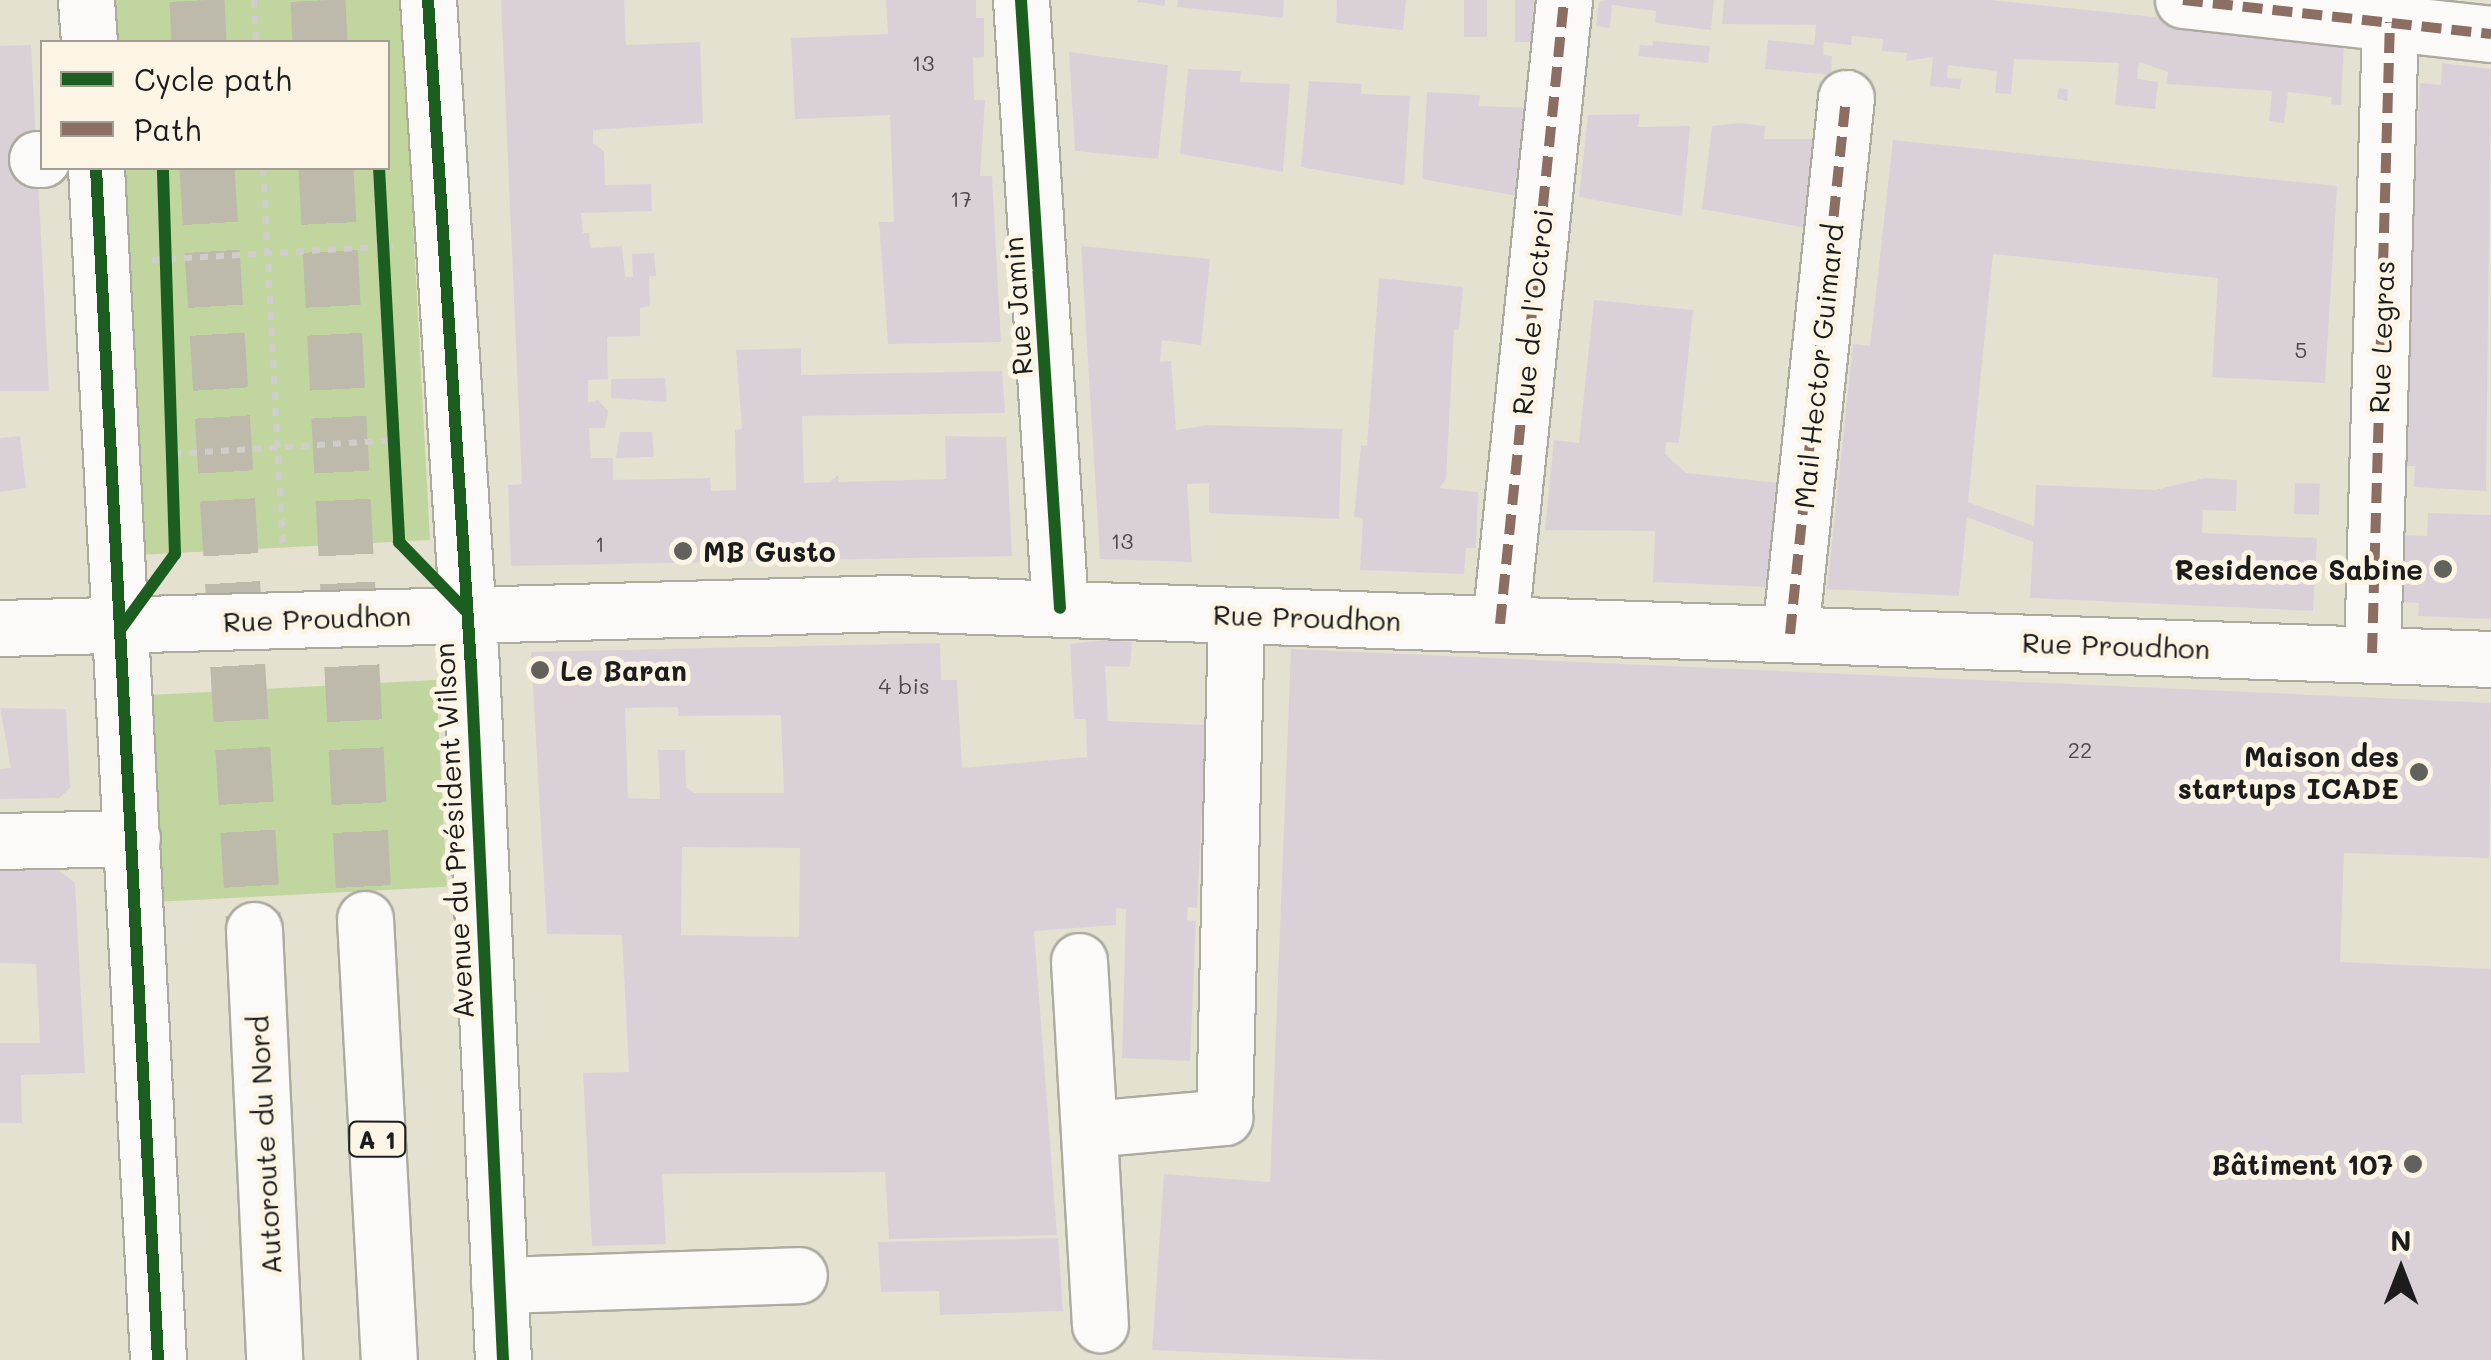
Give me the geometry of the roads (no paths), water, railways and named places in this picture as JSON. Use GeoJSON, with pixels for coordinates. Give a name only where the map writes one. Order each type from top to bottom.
{"type":"FeatureCollection","features":[{"type":"Feature","properties":{"kind":"main road"},"geometry":{"type":"LineString","coordinates":[[86,0],[89,40]]}},
{"type":"Feature","properties":{"kind":"main road","name":"Avenue du Président Wilson"},"geometry":{"type":"LineString","coordinates":[[428,0],[440,242],[467,612],[502,1360]]}},
{"type":"Feature","properties":{"kind":"main road","name":"Rue Jamin"},"geometry":{"type":"LineString","coordinates":[[1020,0],[1060,608]]}},
{"type":"Feature","properties":{"kind":"main road","name":"Rue de l'Octroi"},"geometry":{"type":"LineString","coordinates":[[1500,624],[1564,0]]}},
{"type":"Feature","properties":{"kind":"main road"},"geometry":{"type":"LineString","coordinates":[[2184,0],[2491,34]]}},
{"type":"Feature","properties":{"kind":"main road","name":"Rue Legras"},"geometry":{"type":"LineString","coordinates":[[2372,653],[2390,22]]}},
{"type":"Feature","properties":{"kind":"main road","name":"Mail Hector Guimard"},"geometry":{"type":"LineString","coordinates":[[1790,634],[1846,98]]}},
{"type":"Feature","properties":{"kind":"main road"},"geometry":{"type":"LineString","coordinates":[[96,170],[158,1360]]}},
{"type":"Feature","properties":{"kind":"main road","name":"Rue Proudhon"},"geometry":{"type":"LineString","coordinates":[[0,628],[754,604],[1060,608],[2491,659]]}},
{"type":"Feature","properties":{"kind":"main road"},"geometry":{"type":"LineString","coordinates":[[1090,1129],[1224,1118],[1236,615]]}},
{"type":"Feature","properties":{"kind":"main road"},"geometry":{"type":"LineString","coordinates":[[0,841],[132,838]]}},
{"type":"Feature","properties":{"kind":"main road","name":"A 1"},"geometry":{"type":"LineString","coordinates":[[365,919],[389,1360]]}},
{"type":"Feature","properties":{"kind":"main road","name":"Autoroute du Nord"},"geometry":{"type":"LineString","coordinates":[[254,930],[274,1360]]}},
{"type":"Feature","properties":{"kind":"main road"},"geometry":{"type":"LineString","coordinates":[[1079,962],[1100,1324]]}},
{"type":"Feature","properties":{"kind":"main road"},"geometry":{"type":"LineString","coordinates":[[499,1286],[799,1275]]}},
{"type":"Feature","properties":{"kind":"tunnel"},"geometry":{"type":"LineString","coordinates":[[197,0],[199,40]]}},
{"type":"Feature","properties":{"kind":"tunnel"},"geometry":{"type":"LineString","coordinates":[[318,0],[320,40]]}},
{"type":"Feature","properties":{"kind":"tunnel"},"geometry":{"type":"LineString","coordinates":[[207,170],[254,930]]}},
{"type":"Feature","properties":{"kind":"tunnel"},"geometry":{"type":"LineString","coordinates":[[326,170],[365,919]]}},
{"type":"Feature","properties":{"kind":"place","name":"MB Gusto"},"geometry":{"type":"Point","coordinates":[683,551]}},
{"type":"Feature","properties":{"kind":"place","name":"Residence Sabine"},"geometry":{"type":"Point","coordinates":[2443,569]}},
{"type":"Feature","properties":{"kind":"place","name":"Le Baran"},"geometry":{"type":"Point","coordinates":[540,670]}},
{"type":"Feature","properties":{"kind":"place","name":"Maison des startups ICADE"},"geometry":{"type":"Point","coordinates":[2419,772]}},
{"type":"Feature","properties":{"kind":"place","name":"Bâtiment 107"},"geometry":{"type":"Point","coordinates":[2413,1164]}}]}
